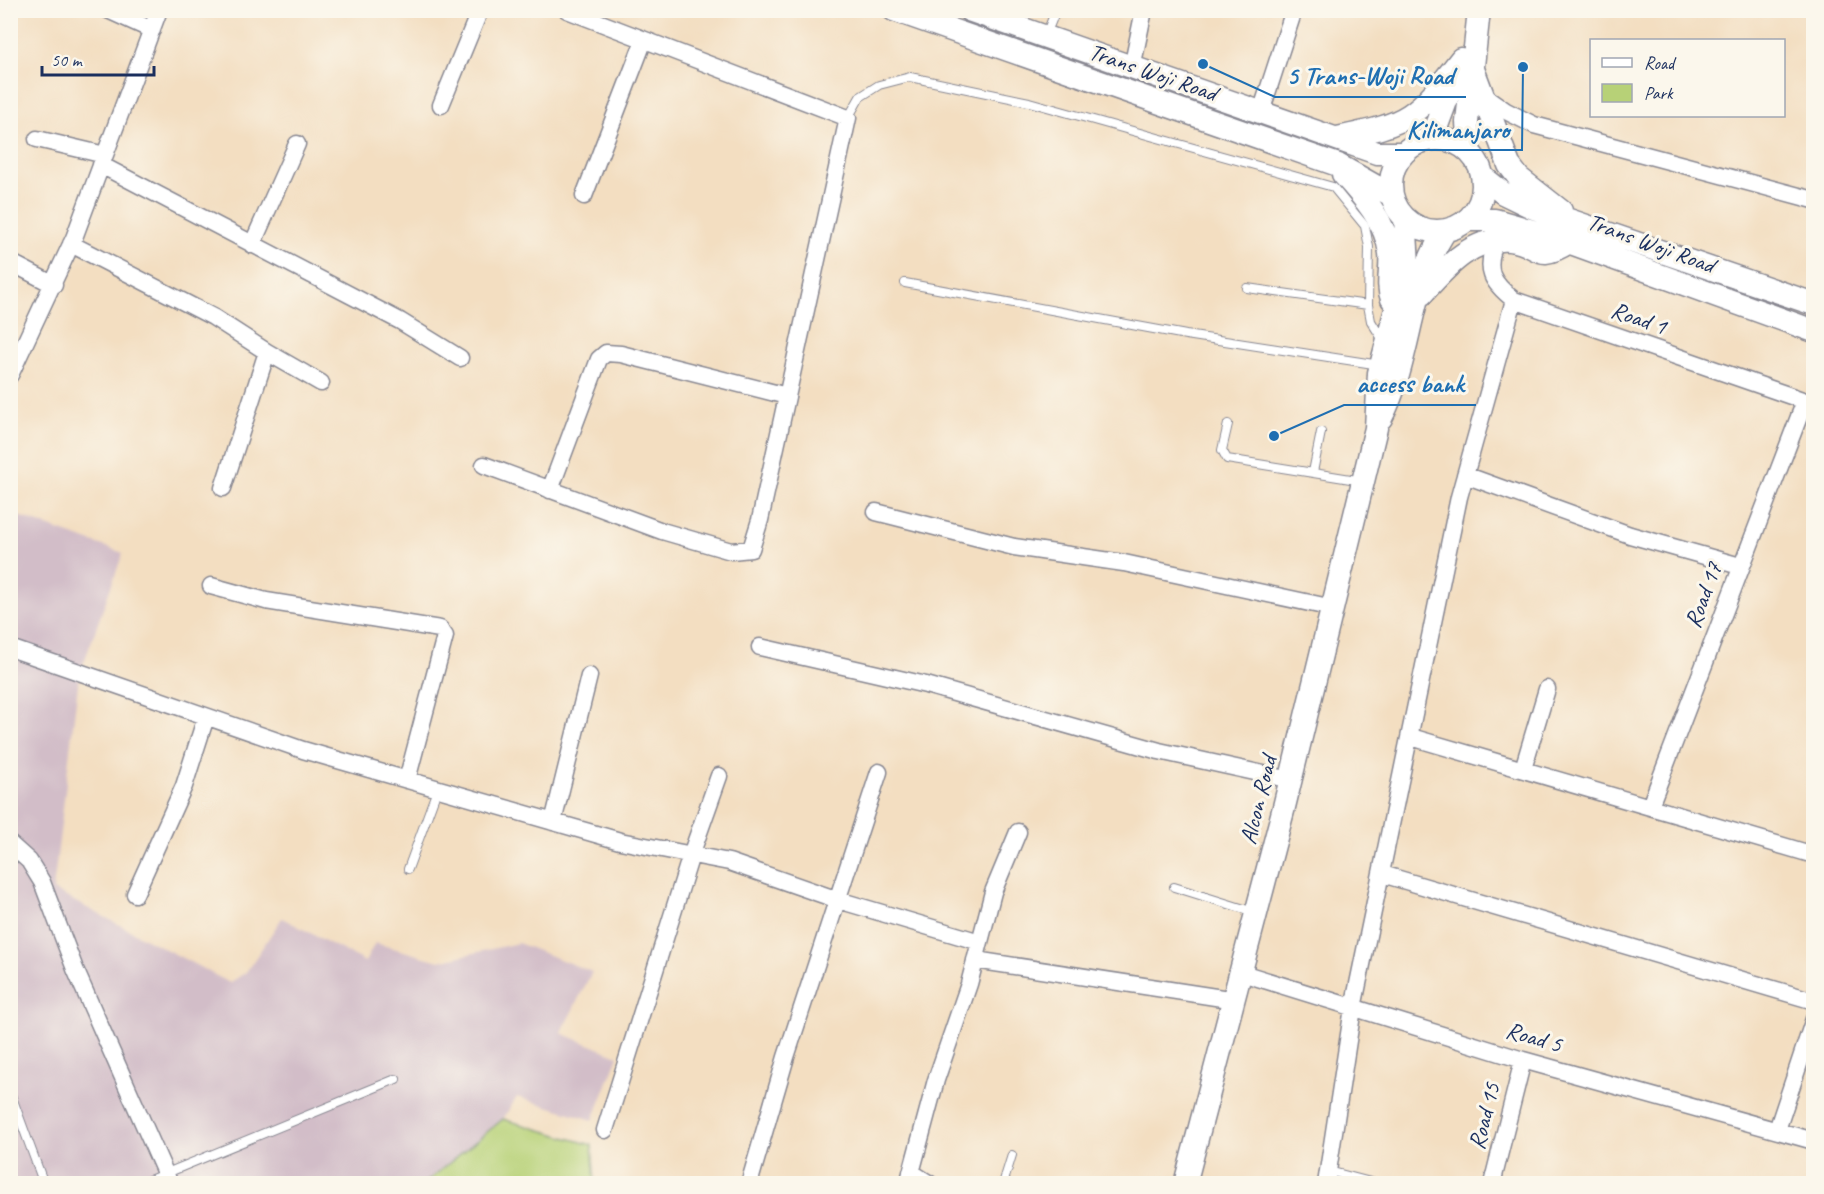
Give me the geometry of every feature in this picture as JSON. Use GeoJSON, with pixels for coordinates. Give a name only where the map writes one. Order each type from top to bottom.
{"type":"FeatureCollection","features":[{"type":"Feature","properties":{"kind":"main road","name":"Trans Woji Road"},"geometry":{"type":"LineString","coordinates":[[894,10],[1334,164],[1391,195]]}},
{"type":"Feature","properties":{"kind":"main road","name":"Trans Woji Road"},"geometry":{"type":"LineString","coordinates":[[969,10],[1377,153],[1402,153]]}},
{"type":"Feature","properties":{"kind":"main road"},"geometry":{"type":"LineString","coordinates":[[1432,139],[1467,64],[1479,10]]}},
{"type":"Feature","properties":{"kind":"main road"},"geometry":{"type":"LineString","coordinates":[[1419,297],[1450,263],[1466,252],[1495,242],[1511,240],[1541,252],[1552,253],[1572,231],[1509,165],[1467,64]]}},
{"type":"Feature","properties":{"kind":"main road"},"geometry":{"type":"LineString","coordinates":[[1335,138],[1378,130],[1413,116],[1467,64]]}},
{"type":"Feature","properties":{"kind":"main road"},"geometry":{"type":"LineString","coordinates":[[1467,64],[1469,151]]}},
{"type":"Feature","properties":{"kind":"main road"},"geometry":{"type":"LineString","coordinates":[[1432,139],[1456,142],[1469,151],[1478,163],[1483,177],[1483,193],[1478,208],[1468,220],[1446,230],[1422,230],[1397,210],[1391,195],[1392,173],[1402,153],[1414,144],[1432,139]]}},
{"type":"Feature","properties":{"kind":"main road"},"geometry":{"type":"LineString","coordinates":[[1334,164],[1368,202],[1383,230],[1390,252],[1384,298],[1383,355],[1376,428]]}},
{"type":"Feature","properties":{"kind":"main road","name":"Trans Woji Road"},"geometry":{"type":"LineString","coordinates":[[1483,177],[1503,193],[1534,208],[1572,231],[1814,331]]}},
{"type":"Feature","properties":{"kind":"main road"},"geometry":{"type":"LineString","coordinates":[[1384,298],[1408,264],[1405,218]]}},
{"type":"Feature","properties":{"kind":"main road","name":"Trans Woji Road"},"geometry":{"type":"LineString","coordinates":[[1468,220],[1495,220],[1572,231],[1814,304]]}},
{"type":"Feature","properties":{"kind":"main road"},"geometry":{"type":"LineString","coordinates":[[1376,428],[1392,396],[1429,259],[1446,230]]}},
{"type":"Feature","properties":{"kind":"main road","name":"Alcon Road"},"geometry":{"type":"LineString","coordinates":[[1185,1184],[1291,780],[1376,428]]}},
{"type":"Feature","properties":{"kind":"street"},"geometry":{"type":"LineString","coordinates":[[108,10],[152,30]]}},
{"type":"Feature","properties":{"kind":"street"},"geometry":{"type":"LineString","coordinates":[[10,375],[54,285],[71,244],[159,10]]}},
{"type":"Feature","properties":{"kind":"street"},"geometry":{"type":"LineString","coordinates":[[441,105],[480,10]]}},
{"type":"Feature","properties":{"kind":"street"},"geometry":{"type":"LineString","coordinates":[[484,465],[662,531],[731,551],[751,549],[848,118],[567,10]]}},
{"type":"Feature","properties":{"kind":"street"},"geometry":{"type":"LineString","coordinates":[[1132,68],[1144,10]]}},
{"type":"Feature","properties":{"kind":"street"},"geometry":{"type":"LineString","coordinates":[[1261,112],[1294,10]]}},
{"type":"Feature","properties":{"kind":"street"},"geometry":{"type":"LineString","coordinates":[[584,196],[644,40]]}},
{"type":"Feature","properties":{"kind":"street"},"geometry":{"type":"LineString","coordinates":[[1481,93],[1506,111],[1534,125],[1814,200]]}},
{"type":"Feature","properties":{"kind":"street"},"geometry":{"type":"LineString","coordinates":[[37,139],[103,160],[252,245],[400,321],[460,358]]}},
{"type":"Feature","properties":{"kind":"street"},"geometry":{"type":"LineString","coordinates":[[252,245],[297,144]]}},
{"type":"Feature","properties":{"kind":"street","name":"Road 1"},"geometry":{"type":"LineString","coordinates":[[1495,242],[1490,256],[1491,273],[1497,286],[1514,300],[1809,403]]}},
{"type":"Feature","properties":{"kind":"street"},"geometry":{"type":"LineString","coordinates":[[71,244],[213,317],[321,383]]}},
{"type":"Feature","properties":{"kind":"street"},"geometry":{"type":"LineString","coordinates":[[10,262],[54,285]]}},
{"type":"Feature","properties":{"kind":"street"},"geometry":{"type":"LineString","coordinates":[[1327,1177],[1353,1008],[1464,475],[1514,300]]}},
{"type":"Feature","properties":{"kind":"street"},"geometry":{"type":"LineString","coordinates":[[224,488],[267,352]]}},
{"type":"Feature","properties":{"kind":"street"},"geometry":{"type":"LineString","coordinates":[[550,490],[599,359],[606,353],[621,354],[787,396]]}},
{"type":"Feature","properties":{"kind":"street","name":"Road 17"},"geometry":{"type":"LineString","coordinates":[[1650,806],[1740,566],[1809,403]]}},
{"type":"Feature","properties":{"kind":"street"},"geometry":{"type":"LineString","coordinates":[[1464,475],[1630,535],[1740,566]]}},
{"type":"Feature","properties":{"kind":"street"},"geometry":{"type":"LineString","coordinates":[[876,512],[1014,547],[1124,563],[1333,608]]}},
{"type":"Feature","properties":{"kind":"street"},"geometry":{"type":"LineString","coordinates":[[211,586],[266,602],[440,629],[445,636],[407,780]]}},
{"type":"Feature","properties":{"kind":"street"},"geometry":{"type":"LineString","coordinates":[[760,647],[926,686],[1159,751],[1291,780]]}},
{"type":"Feature","properties":{"kind":"street"},"geometry":{"type":"LineString","coordinates":[[10,648],[206,717],[437,790],[621,841],[729,862],[838,900],[980,942]]}},
{"type":"Feature","properties":{"kind":"street"},"geometry":{"type":"LineString","coordinates":[[553,822],[589,676]]}},
{"type":"Feature","properties":{"kind":"street"},"geometry":{"type":"LineString","coordinates":[[1523,769],[1547,689]]}},
{"type":"Feature","properties":{"kind":"street"},"geometry":{"type":"LineString","coordinates":[[135,894],[184,786],[206,717]]}},
{"type":"Feature","properties":{"kind":"street"},"geometry":{"type":"LineString","coordinates":[[1411,737],[1814,855]]}},
{"type":"Feature","properties":{"kind":"street"},"geometry":{"type":"LineString","coordinates":[[749,1184],[786,1057],[879,772]]}},
{"type":"Feature","properties":{"kind":"street"},"geometry":{"type":"LineString","coordinates":[[605,1130],[691,855],[719,776]]}},
{"type":"Feature","properties":{"kind":"street"},"geometry":{"type":"LineString","coordinates":[[930,1184],[910,1178],[936,1080],[975,960],[993,892],[1018,832]]}},
{"type":"Feature","properties":{"kind":"street"},"geometry":{"type":"LineString","coordinates":[[10,844],[29,861],[42,882],[75,969],[167,1178]]}},
{"type":"Feature","properties":{"kind":"street"},"geometry":{"type":"LineString","coordinates":[[1382,874],[1814,1001]]}},
{"type":"Feature","properties":{"kind":"street"},"geometry":{"type":"LineString","coordinates":[[975,960],[1235,1000]]}},
{"type":"Feature","properties":{"kind":"street","name":"Road 5"},"geometry":{"type":"LineString","coordinates":[[1242,973],[1523,1060],[1814,1141]]}},
{"type":"Feature","properties":{"kind":"street"},"geometry":{"type":"LineString","coordinates":[[1777,1130],[1814,1019]]}},
{"type":"Feature","properties":{"kind":"street","name":"Road 15"},"geometry":{"type":"LineString","coordinates":[[1492,1184],[1523,1060]]}},
{"type":"Feature","properties":{"kind":"lane"},"geometry":{"type":"LineString","coordinates":[[1045,37],[1056,10]]}},
{"type":"Feature","properties":{"kind":"lane"},"geometry":{"type":"LineString","coordinates":[[848,118],[860,98],[879,85],[910,77],[1029,102],[1333,187],[1365,226],[1384,298],[1368,305],[1247,288]]}},
{"type":"Feature","properties":{"kind":"lane"},"geometry":{"type":"LineString","coordinates":[[905,283],[1186,335],[1383,355],[1368,305]]}},
{"type":"Feature","properties":{"kind":"lane"},"geometry":{"type":"LineString","coordinates":[[1228,424],[1222,450],[1227,459],[1363,481]]}},
{"type":"Feature","properties":{"kind":"lane"},"geometry":{"type":"LineString","coordinates":[[1312,472],[1321,432]]}},
{"type":"Feature","properties":{"kind":"lane"},"geometry":{"type":"LineString","coordinates":[[408,869],[437,790]]}},
{"type":"Feature","properties":{"kind":"lane"},"geometry":{"type":"LineString","coordinates":[[1174,887],[1257,913]]}},
{"type":"Feature","properties":{"kind":"lane"},"geometry":{"type":"LineString","coordinates":[[140,1184],[167,1178],[396,1079]]}},
{"type":"Feature","properties":{"kind":"lane"},"geometry":{"type":"LineString","coordinates":[[10,1092],[44,1184]]}},
{"type":"Feature","properties":{"kind":"lane"},"geometry":{"type":"LineString","coordinates":[[1003,1184],[1012,1155]]}},
{"type":"Feature","properties":{"kind":"lane"},"geometry":{"type":"LineString","coordinates":[[1327,1177],[1378,1184]]}},
{"type":"Feature","properties":{"kind":"shaded area"},"geometry":{"type":"Polygon","coordinates":[[[10,513],[123,553],[79,676],[53,890],[230,983],[246,972],[282,918],[365,962],[375,943],[439,961],[518,943],[592,972],[561,1033],[618,1056],[593,1120],[517,1097],[503,1119],[425,1183],[11,1183],[10,513]]]}},
{"type":"Feature","properties":{"kind":"green space"},"geometry":{"type":"Polygon","coordinates":[[[503,1119],[592,1145],[595,1183],[425,1183],[503,1119]]]}},
{"type":"Feature","properties":{"kind":"place","name":"5 Trans-Woji Road"},"geometry":{"type":"Point","coordinates":[1203,64]}},
{"type":"Feature","properties":{"kind":"place","name":"Kilimanjaro"},"geometry":{"type":"Point","coordinates":[1523,67]}},
{"type":"Feature","properties":{"kind":"place","name":"access bank"},"geometry":{"type":"Point","coordinates":[1274,436]}}]}
